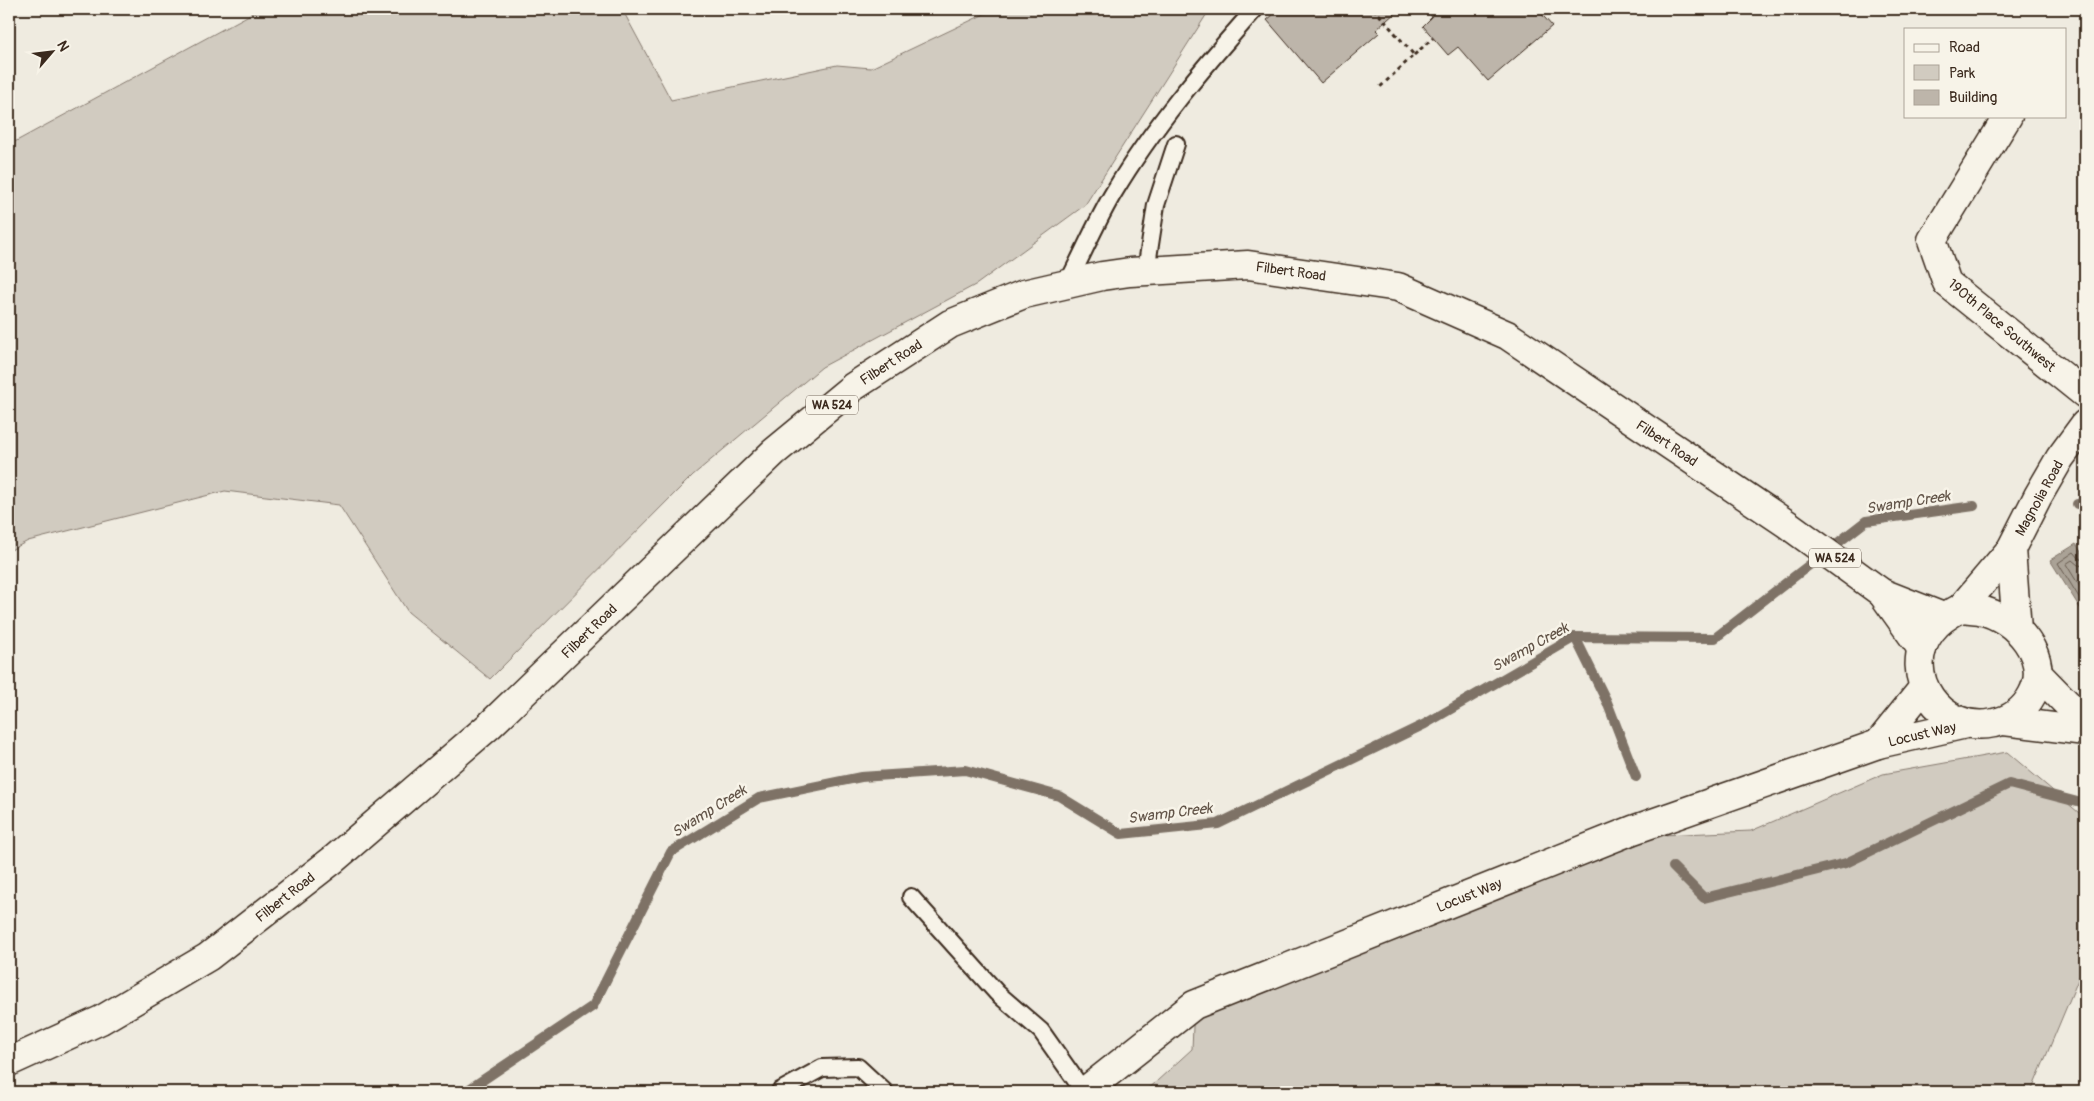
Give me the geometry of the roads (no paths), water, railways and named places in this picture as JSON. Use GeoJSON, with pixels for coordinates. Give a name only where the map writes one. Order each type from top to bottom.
{"type":"FeatureCollection","features":[{"type":"Feature","properties":{"kind":"main road","name":"190th Place Southwest"},"geometry":{"type":"LineString","coordinates":[[2007,118],[1932,240],[1947,282],[2085,394]]}},
{"type":"Feature","properties":{"kind":"main road","name":"Filbert Road"},"geometry":{"type":"LineString","coordinates":[[9,1062],[100,1020],[208,957],[334,860],[489,726],[774,452],[853,387],[950,324],[1024,294],[1102,276],[1146,271],[1248,265],[1398,287],[1507,334],[1788,524],[1882,593],[1922,649]]}},
{"type":"Feature","properties":{"kind":"main road","name":"Magnolia Road"},"geometry":{"type":"LineString","coordinates":[[1952,613],[2011,548],[2051,473],[2085,424]]}},
{"type":"Feature","properties":{"kind":"main road","name":"Magnolia Road"},"geometry":{"type":"LineString","coordinates":[[2011,548],[2017,630]]}},
{"type":"Feature","properties":{"kind":"main road","name":"Filbert Road"},"geometry":{"type":"LineString","coordinates":[[1882,593],[1952,613]]}},
{"type":"Feature","properties":{"kind":"main road","name":"WA 524"},"geometry":{"type":"LineString","coordinates":[[1952,613],[1981,610],[2000,618],[2017,630],[2028,642],[2036,658],[2039,675],[2085,722]]}},
{"type":"Feature","properties":{"kind":"main road"},"geometry":{"type":"LineString","coordinates":[[1952,613],[1930,631],[1922,649],[1920,668],[1924,687],[1933,704],[1948,716],[1966,724],[1985,725],[2004,721],[2085,732]]}},
{"type":"Feature","properties":{"kind":"main road"},"geometry":{"type":"LineString","coordinates":[[2004,721],[2022,709],[2032,694],[2039,675]]}},
{"type":"Feature","properties":{"kind":"main road","name":"Locust Way"},"geometry":{"type":"LineString","coordinates":[[1878,744],[1924,687]]}},
{"type":"Feature","properties":{"kind":"main road","name":"Locust Way"},"geometry":{"type":"LineString","coordinates":[[1084,1092],[1194,1005],[1633,830],[1878,744],[1966,724]]}},
{"type":"Feature","properties":{"kind":"lane"},"geometry":{"type":"LineString","coordinates":[[1068,284],[1119,185],[1168,115],[1254,9]]}},
{"type":"Feature","properties":{"kind":"lane"},"geometry":{"type":"LineString","coordinates":[[1146,271],[1156,205],[1176,144]]}},
{"type":"Feature","properties":{"kind":"lane"},"geometry":{"type":"LineString","coordinates":[[911,897],[997,993],[1041,1031],[1084,1092]]}},
{"type":"Feature","properties":{"kind":"lane"},"geometry":{"type":"LineString","coordinates":[[780,1091],[822,1068],[858,1067],[885,1092]]}},
{"type":"Feature","properties":{"kind":"water"},"geometry":{"type":"Polygon","coordinates":[[[2076,544],[2085,558],[2085,616],[2050,560],[2076,544]]]}},
{"type":"Feature","properties":{"kind":"waterway","name":"Swamp Creek"},"geometry":{"type":"LineString","coordinates":[[2077,504],[2085,502]]}},
{"type":"Feature","properties":{"kind":"waterway","name":"Swamp Creek"},"geometry":{"type":"LineString","coordinates":[[465,1092],[593,1006],[671,852],[759,798],[861,777],[965,770],[1059,796],[1121,834],[1218,824],[1425,724],[1575,637],[1715,638],[1866,521],[1974,506]]}},
{"type":"Feature","properties":{"kind":"waterway"},"geometry":{"type":"LineString","coordinates":[[1575,637],[1607,702],[1636,777]]}},
{"type":"Feature","properties":{"kind":"waterway"},"geometry":{"type":"LineString","coordinates":[[1673,867],[1704,898],[1846,863],[2009,784],[2085,804]]}}]}
